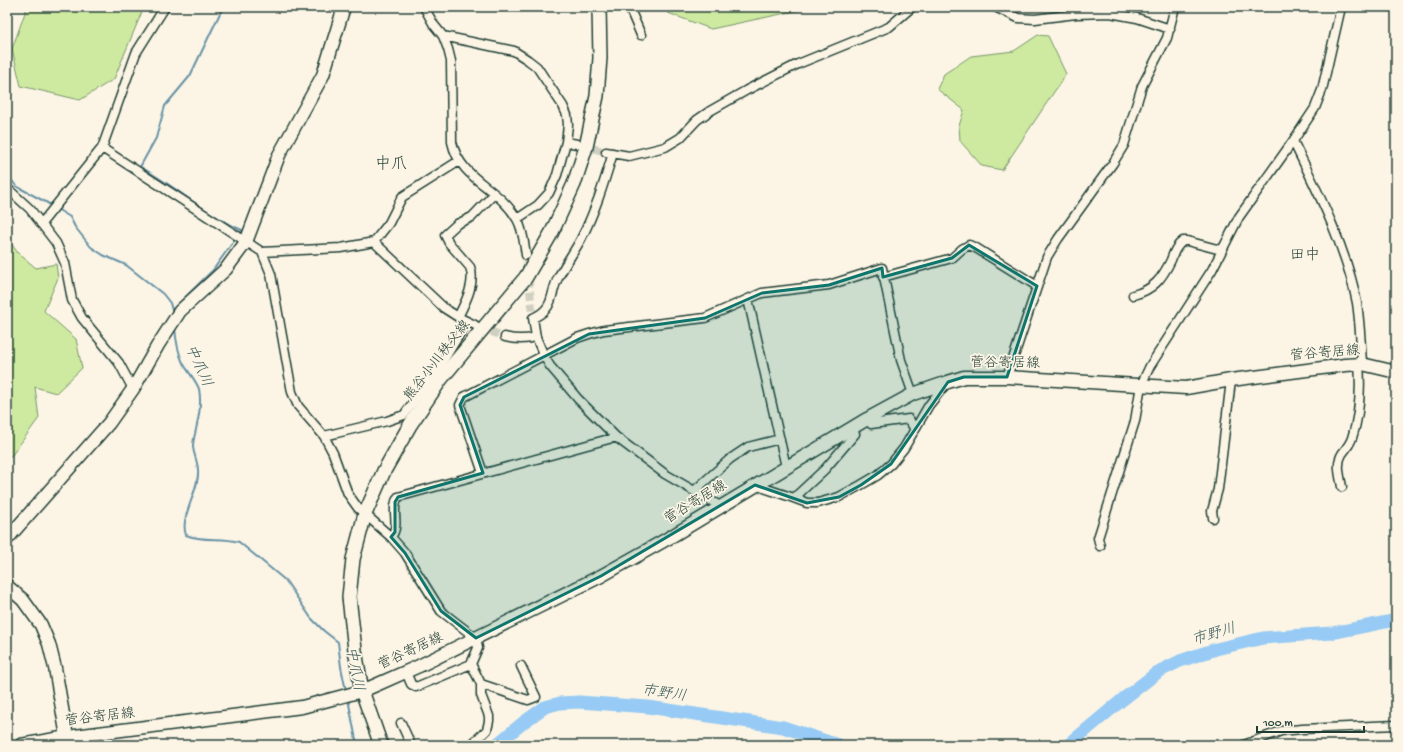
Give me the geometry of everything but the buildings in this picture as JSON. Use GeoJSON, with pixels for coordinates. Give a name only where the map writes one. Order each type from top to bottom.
{"type":"FeatureCollection","features":[{"type":"Feature","properties":{"kind":"main road"},"geometry":{"type":"LineString","coordinates":[[7,540],[109,423],[133,389],[158,345],[180,311],[226,269],[246,242],[279,155],[323,75],[344,7]]}},
{"type":"Feature","properties":{"kind":"main road","name":"熊谷小川秩父線"},"geometry":{"type":"LineString","coordinates":[[381,745],[362,690],[355,650],[349,597],[353,560],[364,514],[384,471],[410,425],[441,379],[526,277],[552,232],[574,184],[586,147],[597,96],[600,58],[599,7]]}},
{"type":"Feature","properties":{"kind":"main road","name":"菅谷寄居線"},"geometry":{"type":"LineString","coordinates":[[21,745],[67,737],[302,707],[362,690],[406,672],[601,576],[667,539],[867,419],[914,394],[964,377],[1007,377],[1186,388],[1231,380],[1345,365],[1361,364],[1396,372]]}},
{"type":"Feature","properties":{"kind":"main road"},"geometry":{"type":"LineString","coordinates":[[7,586],[23,600],[41,625],[49,644],[67,737]]}},
{"type":"Feature","properties":{"kind":"street"},"geometry":{"type":"LineString","coordinates":[[41,224],[102,148],[136,53],[165,7]]}},
{"type":"Feature","properties":{"kind":"street"},"geometry":{"type":"LineString","coordinates":[[424,7],[434,25],[443,36],[451,61],[452,142],[458,161],[468,173],[506,205],[517,219],[523,238],[526,255]]}},
{"type":"Feature","properties":{"kind":"street"},"geometry":{"type":"LineString","coordinates":[[629,7],[641,35]]}},
{"type":"Feature","properties":{"kind":"street"},"geometry":{"type":"LineString","coordinates":[[720,506],[665,474],[616,436],[578,399],[550,366],[544,356],[536,337],[533,318],[542,314],[549,305],[558,277],[580,240],[598,201],[610,153],[629,156],[665,147],[680,138],[697,120],[747,90],[798,64],[889,27],[912,7]]}},
{"type":"Feature","properties":{"kind":"street"},"geometry":{"type":"LineString","coordinates":[[995,7],[1018,18],[1035,19],[1076,14],[1110,13],[1138,18],[1170,29]]}},
{"type":"Feature","properties":{"kind":"street"},"geometry":{"type":"LineString","coordinates":[[1007,377],[1047,257],[1124,145],[1142,86],[1167,38],[1175,7]]}},
{"type":"Feature","properties":{"kind":"street"},"geometry":{"type":"LineString","coordinates":[[1100,546],[1098,538],[1135,421],[1142,385],[1150,366],[1212,270],[1239,217],[1315,108],[1322,90],[1341,7]]}},
{"type":"Feature","properties":{"kind":"street"},"geometry":{"type":"LineString","coordinates":[[443,36],[514,51],[537,67],[563,106],[567,115],[568,125],[566,142],[557,175],[549,193],[538,205],[517,219]]}},
{"type":"Feature","properties":{"kind":"street"},"geometry":{"type":"LineString","coordinates":[[1293,141],[1333,226],[1344,258],[1356,302],[1361,332],[1361,388],[1358,412],[1352,439],[1339,463],[1339,474],[1342,487]]}},
{"type":"Feature","properties":{"kind":"street"},"geometry":{"type":"LineString","coordinates":[[566,142],[577,144]]}},
{"type":"Feature","properties":{"kind":"street"},"geometry":{"type":"LineString","coordinates":[[102,148],[262,252],[341,248],[374,242],[389,223],[402,197],[458,161]]}},
{"type":"Feature","properties":{"kind":"street"},"geometry":{"type":"LineString","coordinates":[[7,188],[30,209],[56,243],[65,263],[72,300],[82,318],[119,363],[133,389]]}},
{"type":"Feature","properties":{"kind":"street"},"geometry":{"type":"LineString","coordinates":[[458,317],[470,286],[472,272],[470,267],[449,243],[445,235],[457,224],[472,217],[494,194]]}},
{"type":"Feature","properties":{"kind":"street"},"geometry":{"type":"LineString","coordinates":[[1133,295],[1150,289],[1158,282],[1178,245],[1183,241],[1222,250]]}},
{"type":"Feature","properties":{"kind":"street"},"geometry":{"type":"LineString","coordinates":[[324,436],[386,421],[404,415],[471,323],[444,308],[374,242]]}},
{"type":"Feature","properties":{"kind":"street"},"geometry":{"type":"LineString","coordinates":[[884,277],[952,258],[969,245],[1037,286]]}},
{"type":"Feature","properties":{"kind":"street"},"geometry":{"type":"LineString","coordinates":[[262,252],[271,274],[292,392],[298,406],[324,436],[333,453],[348,494],[358,508],[391,537],[405,553],[441,612],[476,638],[478,648],[471,664],[416,687],[411,684],[406,672]]}},
{"type":"Feature","properties":{"kind":"street"},"geometry":{"type":"LineString","coordinates":[[482,473],[461,408],[461,401],[464,396],[589,334],[604,330],[705,318],[762,293],[829,285],[882,268],[901,360],[914,394]]}},
{"type":"Feature","properties":{"kind":"street"},"geometry":{"type":"LineString","coordinates":[[748,299],[786,467]]}},
{"type":"Feature","properties":{"kind":"street"},"geometry":{"type":"LineString","coordinates":[[505,336],[516,340],[536,337]]}},
{"type":"Feature","properties":{"kind":"street"},"geometry":{"type":"LineString","coordinates":[[1213,518],[1212,511],[1218,489],[1231,380]]}},
{"type":"Feature","properties":{"kind":"street"},"geometry":{"type":"LineString","coordinates":[[755,485],[807,504],[818,503],[839,497],[878,475],[891,464],[904,448],[929,405],[948,382]]}},
{"type":"Feature","properties":{"kind":"street"},"geometry":{"type":"LineString","coordinates":[[867,419],[871,424],[909,418],[915,430]]}},
{"type":"Feature","properties":{"kind":"street"},"geometry":{"type":"LineString","coordinates":[[794,498],[825,469],[855,434],[852,428]]}},
{"type":"Feature","properties":{"kind":"street"},"geometry":{"type":"LineString","coordinates":[[391,537],[395,532],[395,502],[398,497],[616,436]]}},
{"type":"Feature","properties":{"kind":"street"},"geometry":{"type":"LineString","coordinates":[[694,491],[724,464],[748,447],[780,438]]}},
{"type":"Feature","properties":{"kind":"street"},"geometry":{"type":"LineString","coordinates":[[471,664],[481,684],[482,695],[489,716],[487,730],[471,745]]}},
{"type":"Feature","properties":{"kind":"street"},"geometry":{"type":"LineString","coordinates":[[481,684],[528,700],[536,697],[521,666]]}},
{"type":"Feature","properties":{"kind":"street"},"geometry":{"type":"LineString","coordinates":[[401,723],[411,745]]}},
{"type":"Feature","properties":{"kind":"street"},"geometry":{"type":"LineString","coordinates":[[1244,745],[1288,731],[1345,726],[1396,725]]}},
{"type":"Feature","properties":{"kind":"highlighted area"},"geometry":{"type":"Polygon","coordinates":[[[969,245],[1037,286],[1007,377],[964,377],[948,382],[891,464],[861,485],[839,497],[807,503],[755,485],[601,576],[476,638],[441,611],[405,553],[391,537],[395,532],[395,502],[398,497],[483,473],[460,405],[464,397],[589,334],[705,318],[762,293],[829,285],[882,268],[883,277],[952,258],[969,245]]]}},
{"type":"Feature","properties":{"kind":"green space"},"geometry":{"type":"Polygon","coordinates":[[[27,7],[144,7],[114,79],[80,100],[21,86],[12,49],[27,7]]]}},
{"type":"Feature","properties":{"kind":"green space"},"geometry":{"type":"Polygon","coordinates":[[[672,7],[814,7],[711,29],[668,13],[672,7]]]}},
{"type":"Feature","properties":{"kind":"green space"},"geometry":{"type":"Polygon","coordinates":[[[1038,35],[1048,36],[1066,74],[1002,170],[982,166],[960,141],[959,126],[964,110],[937,89],[944,74],[971,56],[1014,51],[1038,35]]]}},
{"type":"Feature","properties":{"kind":"green space"},"geometry":{"type":"Polygon","coordinates":[[[7,238],[18,253],[36,268],[56,264],[58,278],[44,311],[76,339],[82,368],[56,393],[35,387],[39,418],[12,455],[7,459],[7,238]]]}},
{"type":"Feature","properties":{"kind":"waterway","name":"中爪川"},"geometry":{"type":"LineString","coordinates":[[223,7],[190,76],[165,106],[156,138],[140,167],[215,216],[242,230],[238,235]]}},
{"type":"Feature","properties":{"kind":"waterway"},"geometry":{"type":"LineString","coordinates":[[7,174],[16,186],[53,206]]}},
{"type":"Feature","properties":{"kind":"waterway"},"geometry":{"type":"LineString","coordinates":[[57,209],[70,217],[75,227],[91,247],[103,255],[126,265],[163,294],[170,303],[173,314]]}},
{"type":"Feature","properties":{"kind":"waterway","name":"中爪川"},"geometry":{"type":"LineString","coordinates":[[172,310],[213,270],[236,238]]}},
{"type":"Feature","properties":{"kind":"waterway","name":"中爪川"},"geometry":{"type":"LineString","coordinates":[[175,328],[181,359],[198,386],[200,395],[199,412],[193,446],[198,467],[198,478],[185,520],[186,535],[199,538],[239,542],[286,581],[311,618],[338,642],[346,691]]}},
{"type":"Feature","properties":{"kind":"waterway","name":"市野川"},"geometry":{"type":"LineString","coordinates":[[1068,745],[1158,672],[1180,661],[1216,649],[1263,638],[1332,633],[1396,620]]}},
{"type":"Feature","properties":{"kind":"waterway","name":"中爪川"},"geometry":{"type":"LineString","coordinates":[[348,699],[357,745]]}},
{"type":"Feature","properties":{"kind":"waterway","name":"市野川"},"geometry":{"type":"LineString","coordinates":[[496,745],[545,707],[560,703],[579,702],[648,707],[783,727],[838,745]]}},
{"type":"Feature","properties":{"kind":"tunnel"},"geometry":{"type":"LineString","coordinates":[[582,145],[606,152]]}},
{"type":"Feature","properties":{"kind":"tunnel"},"geometry":{"type":"LineString","coordinates":[[526,255],[533,318]]}},
{"type":"Feature","properties":{"kind":"tunnel"},"geometry":{"type":"LineString","coordinates":[[480,327],[505,337]]}},
{"type":"Feature","properties":{"kind":"district","name":"中爪"},"geometry":{"type":"Point","coordinates":[391,165]}},
{"type":"Feature","properties":{"kind":"district","name":"田中"},"geometry":{"type":"Point","coordinates":[1305,256]}}]}
